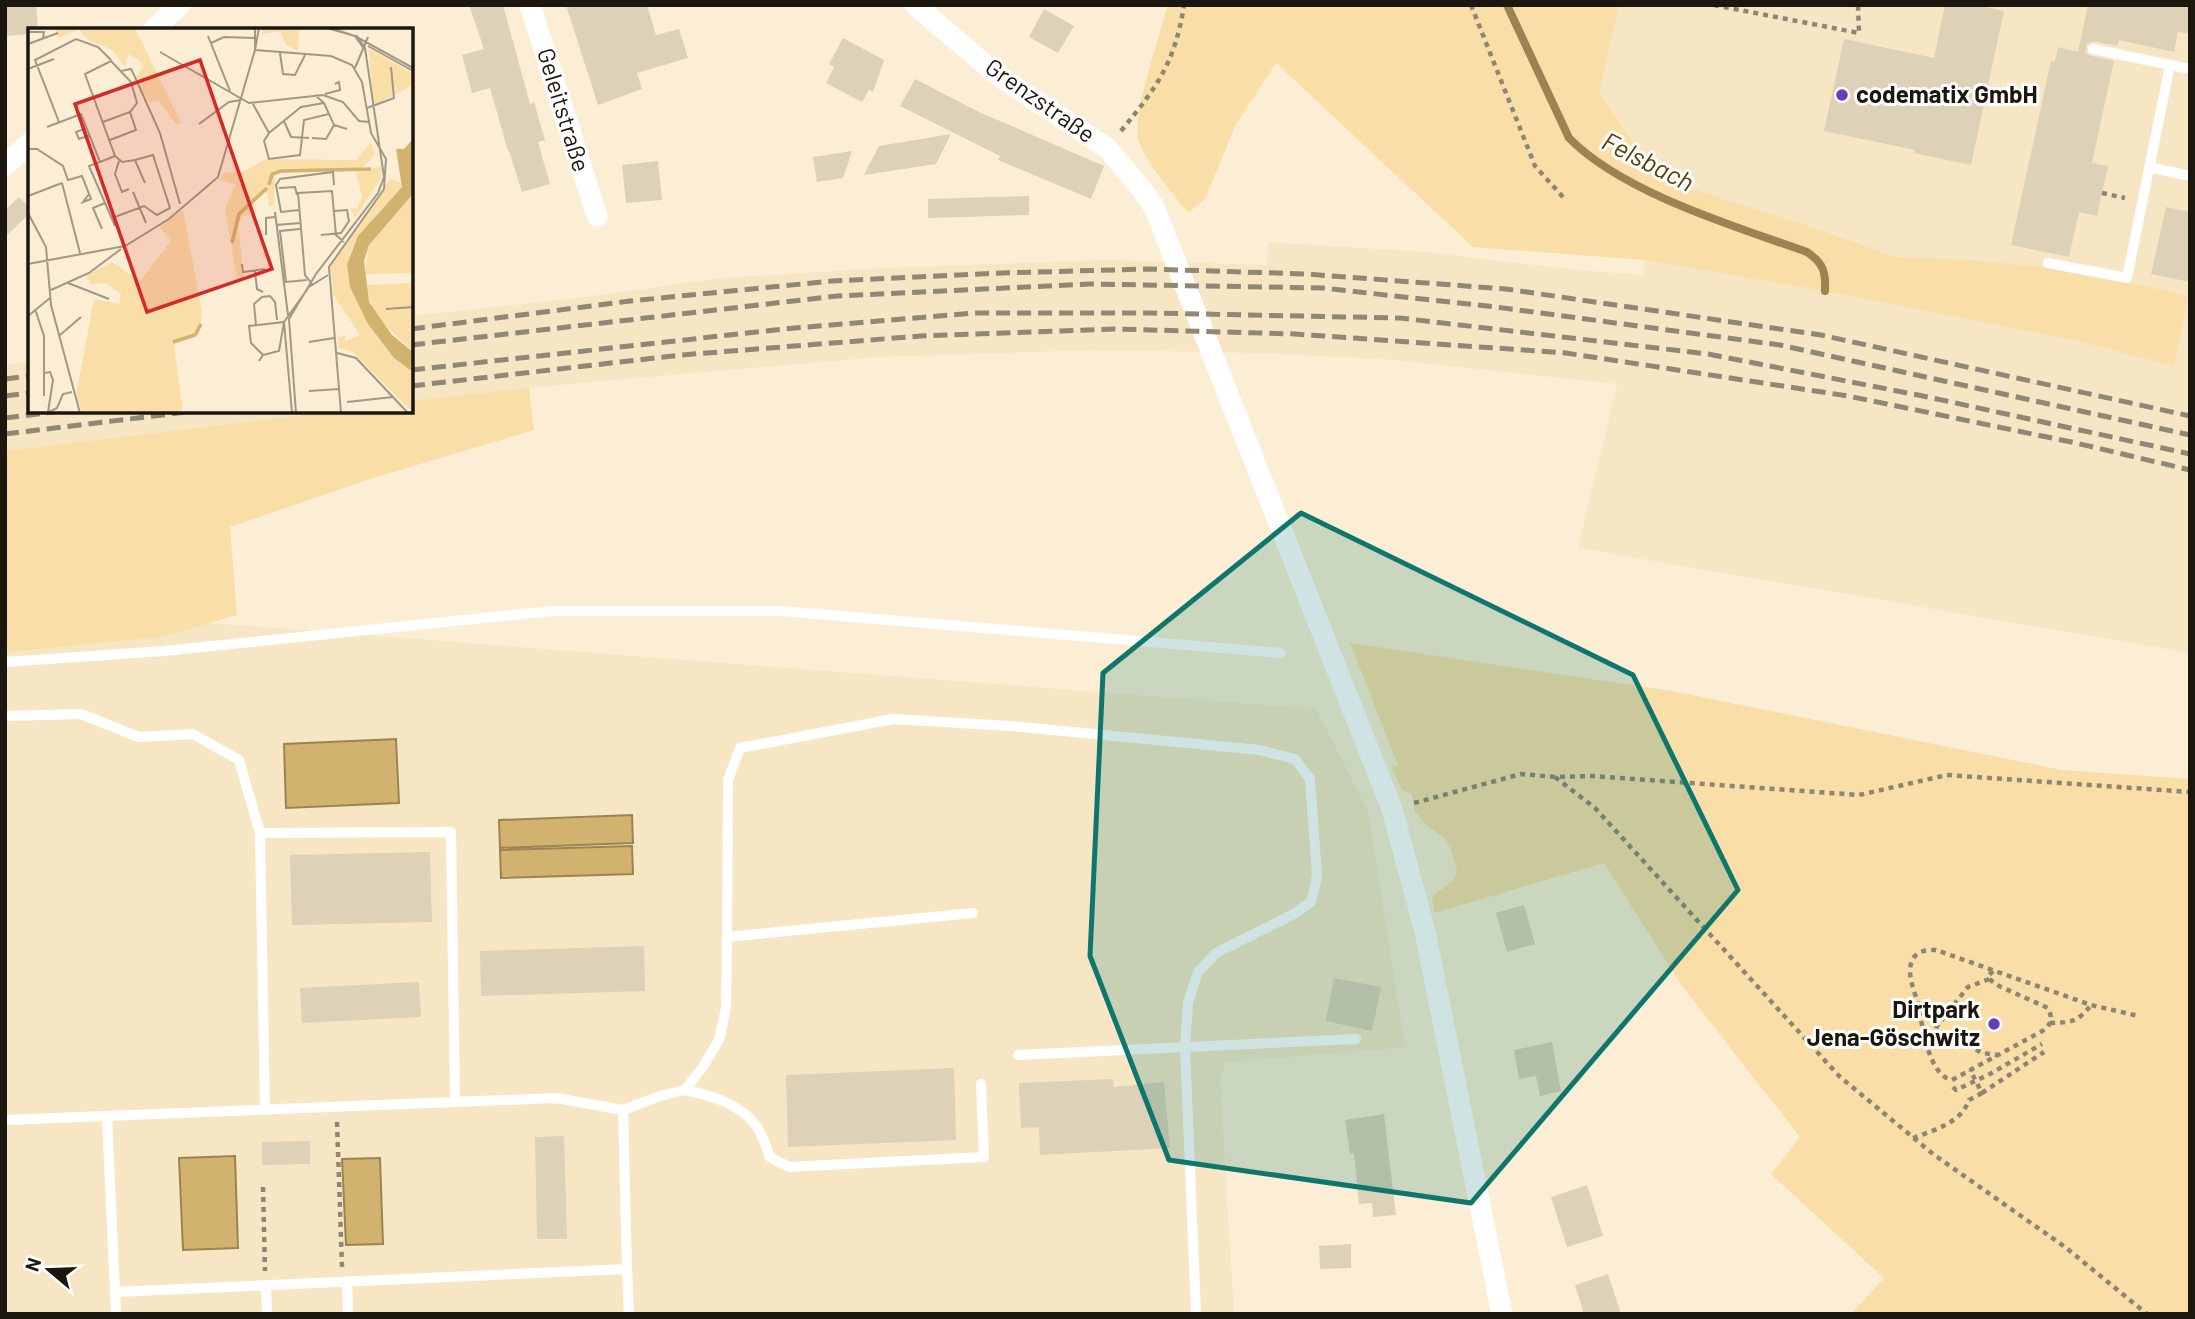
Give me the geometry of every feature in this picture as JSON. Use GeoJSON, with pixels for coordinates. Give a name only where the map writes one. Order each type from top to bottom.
{"type":"FeatureCollection","features":[{"type":"Feature","properties":{"kind":"street"},"geometry":{"type":"LineString","coordinates":[[155,28],[180,5]]}},
{"type":"Feature","properties":{"kind":"street","name":"Geleitstraße"},"geometry":{"type":"LineString","coordinates":[[530,5],[597,216]]}},
{"type":"Feature","properties":{"kind":"street","name":"Grenzstraße"},"geometry":{"type":"LineString","coordinates":[[915,5],[1000,77],[1107,148],[1154,207],[1392,809],[1425,932],[1502,1314]]}},
{"type":"Feature","properties":{"kind":"street"},"geometry":{"type":"LineString","coordinates":[[5,165],[28,145]]}},
{"type":"Feature","properties":{"kind":"lane"},"geometry":{"type":"LineString","coordinates":[[2093,49],[2190,69]]}},
{"type":"Feature","properties":{"kind":"lane"},"geometry":{"type":"LineString","coordinates":[[2048,262],[2127,278],[2170,65]]}},
{"type":"Feature","properties":{"kind":"lane"},"geometry":{"type":"LineString","coordinates":[[2149,167],[2190,176]]}},
{"type":"Feature","properties":{"kind":"lane"},"geometry":{"type":"LineString","coordinates":[[5,662],[164,651],[552,611],[782,611],[1281,653]]}},
{"type":"Feature","properties":{"kind":"lane"},"geometry":{"type":"LineString","coordinates":[[5,716],[81,713],[139,737],[193,734],[239,760],[260,834],[265,1110]]}},
{"type":"Feature","properties":{"kind":"lane"},"geometry":{"type":"LineString","coordinates":[[685,1090],[719,1040],[726,1008],[728,780],[740,748],[893,719],[1010,726],[1218,746],[1295,759],[1310,779],[1317,876],[1311,902],[1292,915],[1216,953],[1198,972],[1188,1002],[1185,1048],[1196,1314]]}},
{"type":"Feature","properties":{"kind":"lane"},"geometry":{"type":"LineString","coordinates":[[260,834],[452,832],[455,1102]]}},
{"type":"Feature","properties":{"kind":"lane"},"geometry":{"type":"LineString","coordinates":[[727,937],[974,913]]}},
{"type":"Feature","properties":{"kind":"lane"},"geometry":{"type":"LineString","coordinates":[[1018,1055],[1356,1039]]}},
{"type":"Feature","properties":{"kind":"lane"},"geometry":{"type":"LineString","coordinates":[[5,1120],[556,1098],[622,1110],[685,1090],[712,1096],[740,1109],[758,1128],[770,1157],[789,1167],[984,1157],[981,1084]]}},
{"type":"Feature","properties":{"kind":"lane"},"geometry":{"type":"LineString","coordinates":[[622,1110],[629,1314]]}},
{"type":"Feature","properties":{"kind":"lane"},"geometry":{"type":"LineString","coordinates":[[107,1117],[116,1314]]}},
{"type":"Feature","properties":{"kind":"lane"},"geometry":{"type":"LineString","coordinates":[[115,1292],[627,1269]]}},
{"type":"Feature","properties":{"kind":"lane"},"geometry":{"type":"LineString","coordinates":[[345,1281],[348,1314]]}},
{"type":"Feature","properties":{"kind":"lane"},"geometry":{"type":"LineString","coordinates":[[266,1286],[267,1314]]}},
{"type":"Feature","properties":{"kind":"path"},"geometry":{"type":"LineString","coordinates":[[1107,148],[1150,96],[1166,70],[1176,46],[1184,5]]}},
{"type":"Feature","properties":{"kind":"path"},"geometry":{"type":"LineString","coordinates":[[1471,5],[1535,166],[1563,197]]}},
{"type":"Feature","properties":{"kind":"path"},"geometry":{"type":"LineString","coordinates":[[1714,5],[1858,33],[1858,5]]}},
{"type":"Feature","properties":{"kind":"path"},"geometry":{"type":"LineString","coordinates":[[2102,193],[2142,202]]}},
{"type":"Feature","properties":{"kind":"path"},"geometry":{"type":"LineString","coordinates":[[1392,809],[1521,774],[1592,776],[1859,794],[1947,775],[2190,792]]}},
{"type":"Feature","properties":{"kind":"path"},"geometry":{"type":"LineString","coordinates":[[1555,777],[1595,807],[1839,1076],[1933,1154],[2065,1247],[2147,1314]]}},
{"type":"Feature","properties":{"kind":"path"},"geometry":{"type":"LineString","coordinates":[[1989,979],[2048,1008],[2052,1016],[2050,1023],[2046,1029],[1952,1080],[1945,1079],[1923,1037],[1911,982],[1910,968],[1915,956],[1925,950],[1936,950],[2039,989],[2139,1016]]}},
{"type":"Feature","properties":{"kind":"path"},"geometry":{"type":"LineString","coordinates":[[1989,979],[1993,971]]}},
{"type":"Feature","properties":{"kind":"path"},"geometry":{"type":"LineString","coordinates":[[1989,979],[1968,987],[1937,1026],[1936,1031],[1944,1038],[1960,1033],[1967,1034],[1976,1049],[1982,1053],[1997,1055]]}},
{"type":"Feature","properties":{"kind":"path"},"geometry":{"type":"LineString","coordinates":[[2050,1023],[2073,1022],[2091,1005]]}},
{"type":"Feature","properties":{"kind":"path"},"geometry":{"type":"LineString","coordinates":[[1953,1087],[1956,1090],[1990,1074],[2042,1044]]}},
{"type":"Feature","properties":{"kind":"path"},"geometry":{"type":"LineString","coordinates":[[1913,1138],[1950,1123],[1966,1110],[1969,1100],[2044,1052]]}},
{"type":"Feature","properties":{"kind":"path"},"geometry":{"type":"LineString","coordinates":[[1970,1070],[1982,1093]]}},
{"type":"Feature","properties":{"kind":"path"},"geometry":{"type":"LineString","coordinates":[[336,1107],[345,1281]]}},
{"type":"Feature","properties":{"kind":"path"},"geometry":{"type":"LineString","coordinates":[[263,1188],[266,1286]]}},
{"type":"Feature","properties":{"kind":"highlighted area"},"geometry":{"type":"Polygon","coordinates":[[[1301,513],[1633,675],[1738,890],[1471,1203],[1169,1160],[1090,956],[1103,673],[1301,513]]]}},
{"type":"Feature","properties":{"kind":"shaded area"},"geometry":{"type":"Polygon","coordinates":[[[1167,5],[1619,5],[1599,92],[1655,176],[1798,222],[1894,257],[1970,260],[2074,270],[2188,296],[2174,366],[2078,341],[1825,291],[1646,260],[1473,247],[1276,63],[1235,126],[1205,199],[1188,213],[1148,159],[1139,142],[1137,130],[1142,96],[1167,5]]]}},
{"type":"Feature","properties":{"kind":"shaded area"},"geometry":{"type":"Polygon","coordinates":[[[1312,5],[2190,5],[2190,653],[1578,548],[1617,384],[1395,360],[1261,353],[1093,350],[880,357],[579,383],[413,401],[413,316],[585,297],[721,278],[886,268],[1106,260],[1267,265],[1268,242],[1425,252],[1643,275],[1646,260],[1473,247],[1312,5]]]}},
{"type":"Feature","properties":{"kind":"shaded area"},"geometry":{"type":"Polygon","coordinates":[[[28,362],[28,413],[319,413],[5,451],[5,365],[28,362]]]}},
{"type":"Feature","properties":{"kind":"shaded area"},"geometry":{"type":"Polygon","coordinates":[[[529,388],[534,430],[373,478],[230,527],[237,615],[161,637],[5,652],[5,451],[319,413],[413,413],[413,401],[529,388]]]}},
{"type":"Feature","properties":{"kind":"shaded area"},"geometry":{"type":"Polygon","coordinates":[[[5,607],[1316,709],[1368,811],[1405,1047],[1225,1062],[1220,1081],[1234,1314],[5,1314],[5,607]]]}},
{"type":"Feature","properties":{"kind":"shaded area"},"geometry":{"type":"Polygon","coordinates":[[[1350,643],[1672,691],[2062,770],[2190,779],[2190,1314],[1851,1314],[1884,1278],[1771,1174],[1800,1137],[1682,986],[1604,863],[1434,913],[1432,896],[1454,880],[1457,871],[1451,850],[1445,838],[1427,826],[1415,812],[1412,794],[1402,790],[1392,767],[1398,765],[1350,643]]]}},
{"type":"Feature","properties":{"kind":"shaded area"},"geometry":{"type":"Polygon","coordinates":[[[396,739],[399,803],[286,808],[284,744],[396,739]]]}},
{"type":"Feature","properties":{"kind":"shaded area"},"geometry":{"type":"Polygon","coordinates":[[[632,815],[633,843],[500,848],[499,820],[632,815]]]}},
{"type":"Feature","properties":{"kind":"shaded area"},"geometry":{"type":"Polygon","coordinates":[[[632,846],[633,874],[501,878],[500,850],[632,846]]]}},
{"type":"Feature","properties":{"kind":"shaded area"},"geometry":{"type":"Polygon","coordinates":[[[235,1156],[238,1248],[183,1250],[179,1158],[235,1156]]]}},
{"type":"Feature","properties":{"kind":"shaded area"},"geometry":{"type":"Polygon","coordinates":[[[380,1158],[383,1244],[346,1245],[342,1159],[380,1158]]]}},
{"type":"Feature","properties":{"kind":"building"},"geometry":{"type":"Polygon","coordinates":[[[5,5],[36,5],[38,28],[28,28],[28,34],[5,36],[5,5]]]}},
{"type":"Feature","properties":{"kind":"building"},"geometry":{"type":"Polygon","coordinates":[[[469,5],[503,5],[530,104],[534,102],[545,140],[538,142],[550,184],[522,192],[490,88],[472,93],[462,55],[484,49],[469,5]]]}},
{"type":"Feature","properties":{"kind":"building"},"geometry":{"type":"Polygon","coordinates":[[[566,5],[647,5],[656,35],[679,29],[688,58],[637,73],[642,89],[598,105],[566,5]]]}},
{"type":"Feature","properties":{"kind":"building"},"geometry":{"type":"Polygon","coordinates":[[[1945,5],[1975,5],[2004,11],[1971,165],[1824,131],[1844,39],[1934,58],[1945,5]]]}},
{"type":"Feature","properties":{"kind":"building"},"geometry":{"type":"Polygon","coordinates":[[[2088,5],[2190,5],[2190,34],[2178,32],[2174,52],[2119,40],[2117,46],[2094,41],[2087,44],[2085,51],[2088,55],[2114,61],[2092,163],[2108,166],[2097,216],[2079,212],[2069,257],[2011,245],[2051,61],[2055,62],[2058,47],[2078,52],[2088,5]]]}},
{"type":"Feature","properties":{"kind":"building"},"geometry":{"type":"Polygon","coordinates":[[[1044,9],[1074,26],[1058,53],[1029,37],[1044,9]]]}},
{"type":"Feature","properties":{"kind":"building"},"geometry":{"type":"Polygon","coordinates":[[[843,38],[884,60],[873,92],[869,90],[862,102],[826,83],[834,67],[829,64],[843,38]]]}},
{"type":"Feature","properties":{"kind":"building"},"geometry":{"type":"Polygon","coordinates":[[[915,79],[979,112],[1104,166],[1091,199],[998,160],[1000,156],[900,106],[915,79]]]}},
{"type":"Feature","properties":{"kind":"building"},"geometry":{"type":"Polygon","coordinates":[[[951,134],[936,164],[864,175],[879,146],[951,134]]]}},
{"type":"Feature","properties":{"kind":"building"},"geometry":{"type":"Polygon","coordinates":[[[852,151],[843,178],[817,182],[813,157],[852,151]]]}},
{"type":"Feature","properties":{"kind":"building"},"geometry":{"type":"Polygon","coordinates":[[[658,161],[662,200],[626,203],[622,165],[658,161]]]}},
{"type":"Feature","properties":{"kind":"building"},"geometry":{"type":"Polygon","coordinates":[[[1029,196],[1029,215],[928,218],[928,199],[1029,196]]]}},
{"type":"Feature","properties":{"kind":"building"},"geometry":{"type":"Polygon","coordinates":[[[19,197],[28,206],[28,215],[5,237],[5,210],[19,197]]]}},
{"type":"Feature","properties":{"kind":"building"},"geometry":{"type":"Polygon","coordinates":[[[2166,207],[2190,212],[2190,282],[2151,274],[2166,207]]]}},
{"type":"Feature","properties":{"kind":"building"},"geometry":{"type":"Polygon","coordinates":[[[430,852],[432,922],[292,925],[290,855],[430,852]]]}},
{"type":"Feature","properties":{"kind":"building"},"geometry":{"type":"Polygon","coordinates":[[[1524,905],[1535,944],[1507,952],[1496,913],[1524,905]]]}},
{"type":"Feature","properties":{"kind":"building"},"geometry":{"type":"Polygon","coordinates":[[[644,946],[645,991],[481,996],[480,951],[644,946]]]}},
{"type":"Feature","properties":{"kind":"building"},"geometry":{"type":"Polygon","coordinates":[[[1334,978],[1381,987],[1372,1031],[1326,1021],[1334,978]]]}},
{"type":"Feature","properties":{"kind":"building"},"geometry":{"type":"Polygon","coordinates":[[[419,982],[421,1017],[302,1023],[300,988],[419,982]]]}},
{"type":"Feature","properties":{"kind":"building"},"geometry":{"type":"Polygon","coordinates":[[[1552,1042],[1561,1091],[1540,1096],[1536,1076],[1519,1079],[1514,1050],[1552,1042]]]}},
{"type":"Feature","properties":{"kind":"building"},"geometry":{"type":"Polygon","coordinates":[[[954,1068],[956,1140],[788,1147],[786,1075],[954,1068]]]}},
{"type":"Feature","properties":{"kind":"building"},"geometry":{"type":"Polygon","coordinates":[[[1113,1079],[1114,1087],[1164,1082],[1170,1148],[1040,1155],[1039,1127],[1021,1128],[1019,1083],[1113,1079]]]}},
{"type":"Feature","properties":{"kind":"building"},"geometry":{"type":"Polygon","coordinates":[[[1384,1114],[1396,1215],[1373,1217],[1372,1203],[1359,1204],[1354,1153],[1350,1154],[1345,1120],[1384,1114]]]}},
{"type":"Feature","properties":{"kind":"building"},"geometry":{"type":"Polygon","coordinates":[[[564,1136],[567,1239],[537,1239],[535,1137],[564,1136]]]}},
{"type":"Feature","properties":{"kind":"building"},"geometry":{"type":"Polygon","coordinates":[[[310,1141],[310,1164],[262,1165],[262,1142],[310,1141]]]}},
{"type":"Feature","properties":{"kind":"building"},"geometry":{"type":"Polygon","coordinates":[[[1587,1185],[1603,1236],[1567,1247],[1551,1197],[1587,1185]]]}},
{"type":"Feature","properties":{"kind":"building"},"geometry":{"type":"Polygon","coordinates":[[[1351,1244],[1351,1268],[1320,1269],[1319,1246],[1351,1244]]]}},
{"type":"Feature","properties":{"kind":"building"},"geometry":{"type":"Polygon","coordinates":[[[1608,1274],[1621,1314],[1584,1314],[1575,1285],[1608,1274]]]}},
{"type":"Feature","properties":{"kind":"waterway","name":"Felsbach"},"geometry":{"type":"LineString","coordinates":[[1507,5],[1569,138],[1592,158],[1649,191],[1714,219],[1807,252],[1822,268],[1825,291]]}},
{"type":"Feature","properties":{"kind":"railway"},"geometry":{"type":"LineString","coordinates":[[413,329],[630,301],[832,281],[1148,269],[1306,274],[1506,289],[1821,335],[2190,416]]}},
{"type":"Feature","properties":{"kind":"railway"},"geometry":{"type":"LineString","coordinates":[[413,345],[837,296],[1090,284],[1322,288],[1496,307],[1780,345],[2190,435]]}},
{"type":"Feature","properties":{"kind":"railway"},"geometry":{"type":"LineString","coordinates":[[413,370],[784,329],[975,313],[1400,318],[1708,354],[1928,397],[2190,454]]}},
{"type":"Feature","properties":{"kind":"railway"},"geometry":{"type":"LineString","coordinates":[[413,386],[681,355],[921,336],[1115,329],[1295,334],[1566,353],[1848,396],[2076,443],[2190,470]]}},
{"type":"Feature","properties":{"kind":"railway"},"geometry":{"type":"LineString","coordinates":[[5,379],[28,376]]}},
{"type":"Feature","properties":{"kind":"railway"},"geometry":{"type":"LineString","coordinates":[[5,396],[28,393]]}},
{"type":"Feature","properties":{"kind":"railway"},"geometry":{"type":"LineString","coordinates":[[5,418],[46,413]]}},
{"type":"Feature","properties":{"kind":"railway"},"geometry":{"type":"LineString","coordinates":[[5,434],[178,413]]}},
{"type":"Feature","properties":{"kind":"place","name":"codematix GmbH"},"geometry":{"type":"Point","coordinates":[1842,95]}},
{"type":"Feature","properties":{"kind":"place","name":"Dirtpark Jena-Göschwitz"},"geometry":{"type":"Point","coordinates":[1994,1024]}}]}
